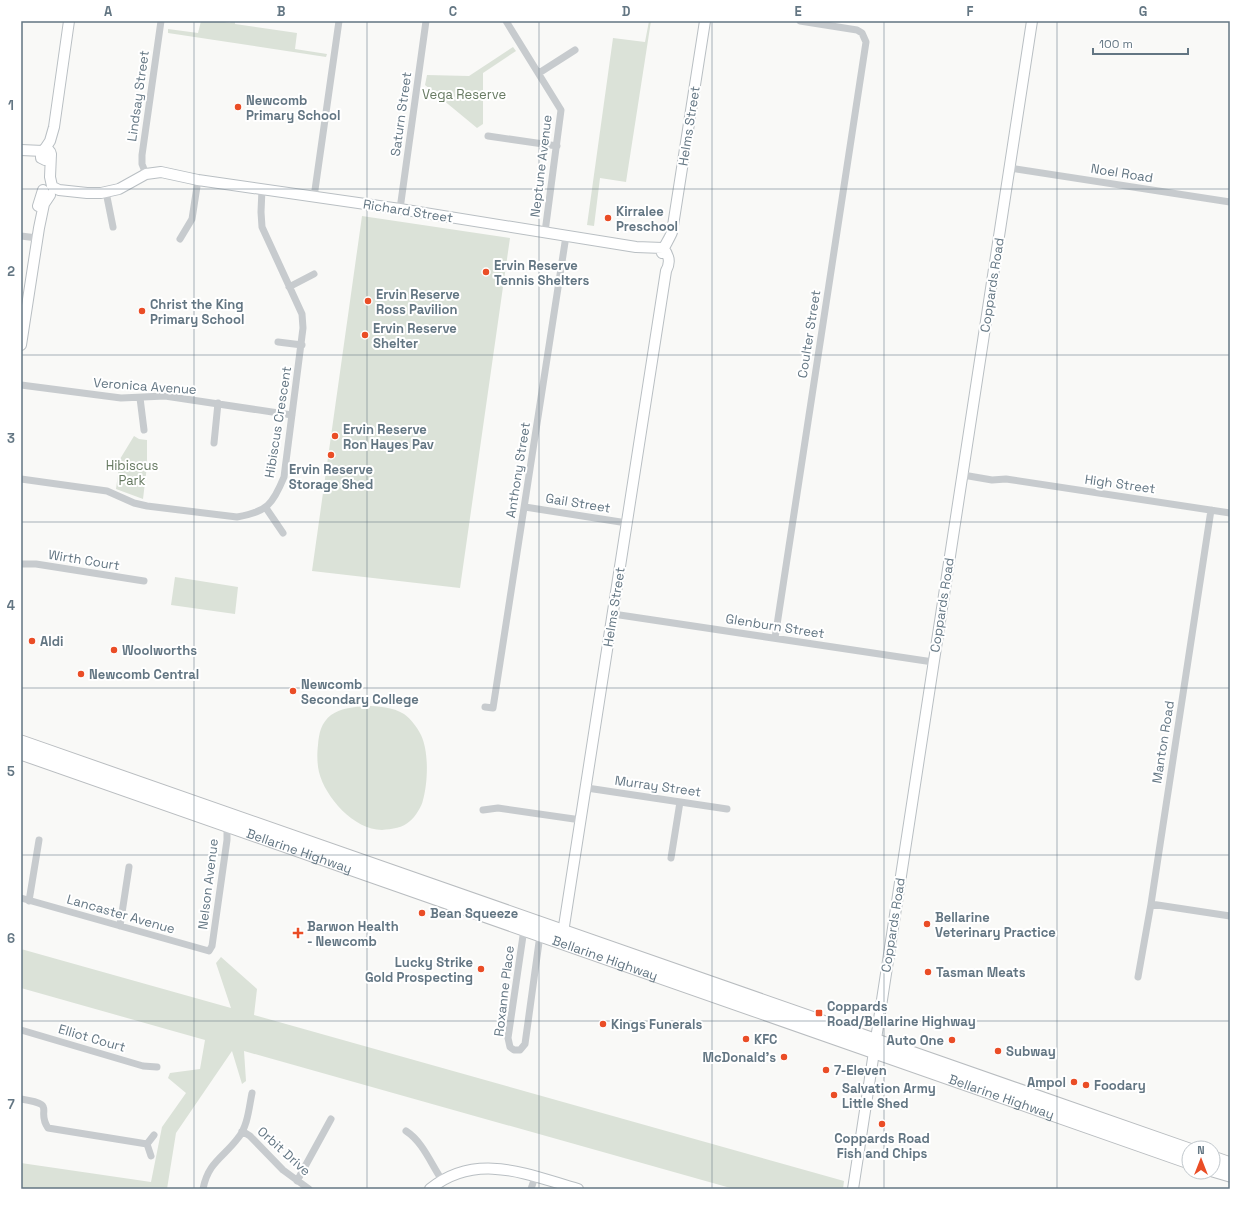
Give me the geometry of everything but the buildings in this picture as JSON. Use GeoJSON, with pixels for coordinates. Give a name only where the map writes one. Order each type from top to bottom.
{"type":"FeatureCollection","features":[{"type":"Feature","properties":{"kind":"highway","name":"Bellarine Highway"},"geometry":{"type":"LineString","coordinates":[[21,742],[562,937],[875,1047],[1181,1159]]}},
{"type":"Feature","properties":{"kind":"highway","name":"Bellarine Highway"},"geometry":{"type":"LineString","coordinates":[[21,753],[540,935],[562,937]]}},
{"type":"Feature","properties":{"kind":"highway","name":"Bellarine Highway"},"geometry":{"type":"LineString","coordinates":[[875,1047],[1181,1147]]}},
{"type":"Feature","properties":{"kind":"street"},"geometry":{"type":"LineString","coordinates":[[21,151],[26,155],[45,154],[55,142],[54,124],[68,21]]}},
{"type":"Feature","properties":{"kind":"street","name":"Lindsay Street"},"geometry":{"type":"LineString","coordinates":[[147,176],[142,164],[142,155],[161,21]]}},
{"type":"Feature","properties":{"kind":"street"},"geometry":{"type":"LineString","coordinates":[[314,197],[339,21]]}},
{"type":"Feature","properties":{"kind":"street","name":"Saturn Street"},"geometry":{"type":"LineString","coordinates":[[400,209],[426,21]]}},
{"type":"Feature","properties":{"kind":"street","name":"Neptune Avenue"},"geometry":{"type":"LineString","coordinates":[[506,21],[561,110],[545,232]]}},
{"type":"Feature","properties":{"kind":"street","name":"Helms Street"},"geometry":{"type":"LineString","coordinates":[[562,937],[666,271],[664,251],[672,232],[705,21]]}},
{"type":"Feature","properties":{"kind":"street","name":"Coulter Street"},"geometry":{"type":"LineString","coordinates":[[775,638],[865,44],[863,34],[857,30],[800,21]]}},
{"type":"Feature","properties":{"kind":"street","name":"Coppards Road"},"geometry":{"type":"LineString","coordinates":[[853,1189],[1032,21]]}},
{"type":"Feature","properties":{"kind":"street"},"geometry":{"type":"LineString","coordinates":[[539,73],[575,50]]}},
{"type":"Feature","properties":{"kind":"street"},"geometry":{"type":"LineString","coordinates":[[488,136],[557,146]]}},
{"type":"Feature","properties":{"kind":"street"},"geometry":{"type":"LineString","coordinates":[[21,345],[38,233],[44,204],[49,191],[50,177],[45,154]]}},
{"type":"Feature","properties":{"kind":"street","name":"Noel Road"},"geometry":{"type":"LineString","coordinates":[[1010,168],[1230,202]]}},
{"type":"Feature","properties":{"kind":"street","name":"Richard Street"},"geometry":{"type":"LineString","coordinates":[[49,191],[58,190],[107,195],[119,188],[129,186],[147,176],[161,172],[198,180],[400,209],[664,251]]}},
{"type":"Feature","properties":{"kind":"street"},"geometry":{"type":"LineString","coordinates":[[180,239],[192,219],[198,180]]}},
{"type":"Feature","properties":{"kind":"street","name":"Hibiscus Crescent"},"geometry":{"type":"LineString","coordinates":[[262,189],[262,227],[302,314],[303,328],[284,477],[277,494],[266,508]]}},
{"type":"Feature","properties":{"kind":"street"},"geometry":{"type":"LineString","coordinates":[[107,195],[113,228]]}},
{"type":"Feature","properties":{"kind":"street"},"geometry":{"type":"LineString","coordinates":[[21,236],[38,233]]}},
{"type":"Feature","properties":{"kind":"street","name":"Anthony Street"},"geometry":{"type":"LineString","coordinates":[[485,707],[496,709],[566,236]]}},
{"type":"Feature","properties":{"kind":"street"},"geometry":{"type":"LineString","coordinates":[[289,287],[314,274]]}},
{"type":"Feature","properties":{"kind":"street"},"geometry":{"type":"LineString","coordinates":[[278,342],[302,345]]}},
{"type":"Feature","properties":{"kind":"street","name":"Veronica Avenue"},"geometry":{"type":"LineString","coordinates":[[21,385],[121,398],[165,396],[292,415]]}},
{"type":"Feature","properties":{"kind":"street"},"geometry":{"type":"LineString","coordinates":[[140,398],[144,430]]}},
{"type":"Feature","properties":{"kind":"street"},"geometry":{"type":"LineString","coordinates":[[214,443],[218,403]]}},
{"type":"Feature","properties":{"kind":"street","name":"High Street"},"geometry":{"type":"LineString","coordinates":[[963,473],[993,475],[1006,480],[1230,513]]}},
{"type":"Feature","properties":{"kind":"street"},"geometry":{"type":"LineString","coordinates":[[21,479],[107,491],[134,503],[147,506],[237,517],[251,515],[266,508],[283,533]]}},
{"type":"Feature","properties":{"kind":"street","name":"Gail Street"},"geometry":{"type":"LineString","coordinates":[[525,507],[627,523]]}},
{"type":"Feature","properties":{"kind":"street","name":"Manton Road"},"geometry":{"type":"LineString","coordinates":[[1138,977],[1151,904],[1211,510]]}},
{"type":"Feature","properties":{"kind":"street","name":"Wirth Court"},"geometry":{"type":"LineString","coordinates":[[21,564],[36,564],[144,581]]}},
{"type":"Feature","properties":{"kind":"street","name":"Glenburn Street"},"geometry":{"type":"LineString","coordinates":[[613,614],[933,662]]}},
{"type":"Feature","properties":{"kind":"street","name":"Murray Street"},"geometry":{"type":"LineString","coordinates":[[586,788],[726,809]]}},
{"type":"Feature","properties":{"kind":"street"},"geometry":{"type":"LineString","coordinates":[[671,858],[680,802]]}},
{"type":"Feature","properties":{"kind":"street"},"geometry":{"type":"LineString","coordinates":[[482,810],[500,808],[581,820]]}},
{"type":"Feature","properties":{"kind":"street","name":"Nelson Avenue"},"geometry":{"type":"LineString","coordinates":[[212,946],[227,840],[227,826]]}},
{"type":"Feature","properties":{"kind":"street"},"geometry":{"type":"LineString","coordinates":[[29,901],[39,840]]}},
{"type":"Feature","properties":{"kind":"street"},"geometry":{"type":"LineString","coordinates":[[120,926],[129,867]]}},
{"type":"Feature","properties":{"kind":"street","name":"Lancaster Avenue"},"geometry":{"type":"LineString","coordinates":[[21,898],[209,951],[212,946]]}},
{"type":"Feature","properties":{"kind":"street"},"geometry":{"type":"LineString","coordinates":[[1151,904],[1230,916]]}},
{"type":"Feature","properties":{"kind":"street","name":"Roxanne Place"},"geometry":{"type":"LineString","coordinates":[[524,929],[508,1038],[510,1047],[514,1050],[520,1050],[525,1044],[540,935]]}},
{"type":"Feature","properties":{"kind":"street","name":"Elliot Court"},"geometry":{"type":"LineString","coordinates":[[21,1030],[143,1066],[157,1067]]}},
{"type":"Feature","properties":{"kind":"street"},"geometry":{"type":"LineString","coordinates":[[242,1131],[246,1121],[252,1093]]}},
{"type":"Feature","properties":{"kind":"street"},"geometry":{"type":"LineString","coordinates":[[21,1099],[36,1101],[42,1104],[44,1108],[45,1124],[48,1128],[147,1144]]}},
{"type":"Feature","properties":{"kind":"street"},"geometry":{"type":"LineString","coordinates":[[297,1181],[331,1119]]}},
{"type":"Feature","properties":{"kind":"street","name":"Orbit Drive"},"geometry":{"type":"LineString","coordinates":[[203,1189],[214,1163],[239,1138],[242,1131],[250,1136],[283,1170],[309,1189]]}},
{"type":"Feature","properties":{"kind":"street"},"geometry":{"type":"LineString","coordinates":[[406,1131],[419,1142],[442,1180]]}},
{"type":"Feature","properties":{"kind":"street"},"geometry":{"type":"LineString","coordinates":[[147,1144],[154,1135]]}},
{"type":"Feature","properties":{"kind":"street"},"geometry":{"type":"LineString","coordinates":[[147,1144],[151,1156]]}},
{"type":"Feature","properties":{"kind":"street"},"geometry":{"type":"LineString","coordinates":[[430,1189],[442,1180],[466,1170],[489,1167],[511,1170],[578,1189]]}},
{"type":"Feature","properties":{"kind":"street"},"geometry":{"type":"LineString","coordinates":[[531,1189],[535,1177]]}},
{"type":"Feature","properties":{"kind":"green space"},"geometry":{"type":"Polygon","coordinates":[[[201,21],[230,23],[231,21],[235,21],[235,24],[297,33],[295,49],[327,54],[326,57],[168,33],[168,29],[198,33],[201,21]]]}},
{"type":"Feature","properties":{"kind":"green space"},"geometry":{"type":"Polygon","coordinates":[[[649,21],[651,21],[626,182],[600,178],[594,226],[587,225],[613,38],[645,42],[649,21]]]}},
{"type":"Feature","properties":{"kind":"green space","name":"Vega Reserve"},"geometry":{"type":"Polygon","coordinates":[[[513,47],[516,51],[483,73],[483,124],[477,128],[425,85],[427,75],[469,76],[513,47]]]}},
{"type":"Feature","properties":{"kind":"green space"},"geometry":{"type":"Polygon","coordinates":[[[362,216],[510,238],[460,588],[312,571],[362,216]]]}},
{"type":"Feature","properties":{"kind":"green space","name":"Hibiscus Park"},"geometry":{"type":"Polygon","coordinates":[[[134,436],[139,439],[147,440],[147,466],[143,499],[116,489],[120,459],[134,436]]]}},
{"type":"Feature","properties":{"kind":"green space"},"geometry":{"type":"Polygon","coordinates":[[[175,577],[238,587],[235,614],[171,605],[175,577]]]}},
{"type":"Feature","properties":{"kind":"green space"},"geometry":{"type":"Polygon","coordinates":[[[366,706],[390,708],[404,714],[416,726],[424,742],[427,767],[425,793],[418,811],[412,819],[397,828],[382,830],[372,829],[351,818],[327,792],[319,772],[317,758],[318,741],[321,728],[325,721],[331,715],[343,709],[366,706]]]}},
{"type":"Feature","properties":{"kind":"green space"},"geometry":{"type":"Polygon","coordinates":[[[21,949],[231,1008],[216,963],[221,957],[257,989],[254,1015],[844,1181],[843,1189],[734,1189],[244,1051],[246,1081],[242,1084],[232,1051],[176,1133],[167,1189],[21,1189],[21,1163],[151,1182],[162,1127],[186,1093],[168,1078],[170,1073],[200,1069],[205,1040],[21,988],[21,949]]]}},
{"type":"Feature","properties":{"kind":"place","name":"Newcomb Primary School"},"geometry":{"type":"Point","coordinates":[238,107]}},
{"type":"Feature","properties":{"kind":"place","name":"Kirralee Preschool"},"geometry":{"type":"Point","coordinates":[608,218]}},
{"type":"Feature","properties":{"kind":"place","name":"Ervin Reserve Tennis Shelters"},"geometry":{"type":"Point","coordinates":[486,272]}},
{"type":"Feature","properties":{"kind":"place","name":"Ervin Reserve Ross Pavilion"},"geometry":{"type":"Point","coordinates":[368,301]}},
{"type":"Feature","properties":{"kind":"place","name":"Christ the King Primary School"},"geometry":{"type":"Point","coordinates":[142,311]}},
{"type":"Feature","properties":{"kind":"place","name":"Ervin Reserve Shelter"},"geometry":{"type":"Point","coordinates":[365,335]}},
{"type":"Feature","properties":{"kind":"place","name":"Ervin Reserve Ron Hayes Pav"},"geometry":{"type":"Point","coordinates":[335,436]}},
{"type":"Feature","properties":{"kind":"place","name":"Ervin Reserve Storage Shed"},"geometry":{"type":"Point","coordinates":[331,455]}},
{"type":"Feature","properties":{"kind":"place","name":"Aldi"},"geometry":{"type":"Point","coordinates":[32,641]}},
{"type":"Feature","properties":{"kind":"place","name":"Woolworths"},"geometry":{"type":"Point","coordinates":[114,650]}},
{"type":"Feature","properties":{"kind":"place","name":"Newcomb Central"},"geometry":{"type":"Point","coordinates":[81,674]}},
{"type":"Feature","properties":{"kind":"place","name":"Newcomb Secondary College"},"geometry":{"type":"Point","coordinates":[293,691]}},
{"type":"Feature","properties":{"kind":"place","name":"Bean Squeeze"},"geometry":{"type":"Point","coordinates":[422,913]}},
{"type":"Feature","properties":{"kind":"place","name":"Bellarine Veterinary Practice"},"geometry":{"type":"Point","coordinates":[927,924]}},
{"type":"Feature","properties":{"kind":"place","name":"Barwon Health - Newcomb"},"geometry":{"type":"Point","coordinates":[298,933]}},
{"type":"Feature","properties":{"kind":"place","name":"Lucky Strike Gold Prospecting"},"geometry":{"type":"Point","coordinates":[481,969]}},
{"type":"Feature","properties":{"kind":"place","name":"Tasman Meats"},"geometry":{"type":"Point","coordinates":[928,972]}},
{"type":"Feature","properties":{"kind":"place","name":"Coppards Road/Bellarine Highway"},"geometry":{"type":"Point","coordinates":[819,1013]}},
{"type":"Feature","properties":{"kind":"place","name":"Kings Funerals"},"geometry":{"type":"Point","coordinates":[603,1024]}},
{"type":"Feature","properties":{"kind":"place","name":"KFC"},"geometry":{"type":"Point","coordinates":[746,1039]}},
{"type":"Feature","properties":{"kind":"place","name":"Auto One"},"geometry":{"type":"Point","coordinates":[952,1040]}},
{"type":"Feature","properties":{"kind":"place","name":"Subway"},"geometry":{"type":"Point","coordinates":[998,1051]}},
{"type":"Feature","properties":{"kind":"place","name":"McDonald's"},"geometry":{"type":"Point","coordinates":[784,1057]}},
{"type":"Feature","properties":{"kind":"place","name":"7-Eleven"},"geometry":{"type":"Point","coordinates":[826,1070]}},
{"type":"Feature","properties":{"kind":"place","name":"Ampol"},"geometry":{"type":"Point","coordinates":[1074,1082]}},
{"type":"Feature","properties":{"kind":"place","name":"Foodary"},"geometry":{"type":"Point","coordinates":[1086,1085]}},
{"type":"Feature","properties":{"kind":"place","name":"Salvation Army Little Shed"},"geometry":{"type":"Point","coordinates":[834,1095]}},
{"type":"Feature","properties":{"kind":"place","name":"Coppards Road Fish and Chips"},"geometry":{"type":"Point","coordinates":[882,1124]}}]}
